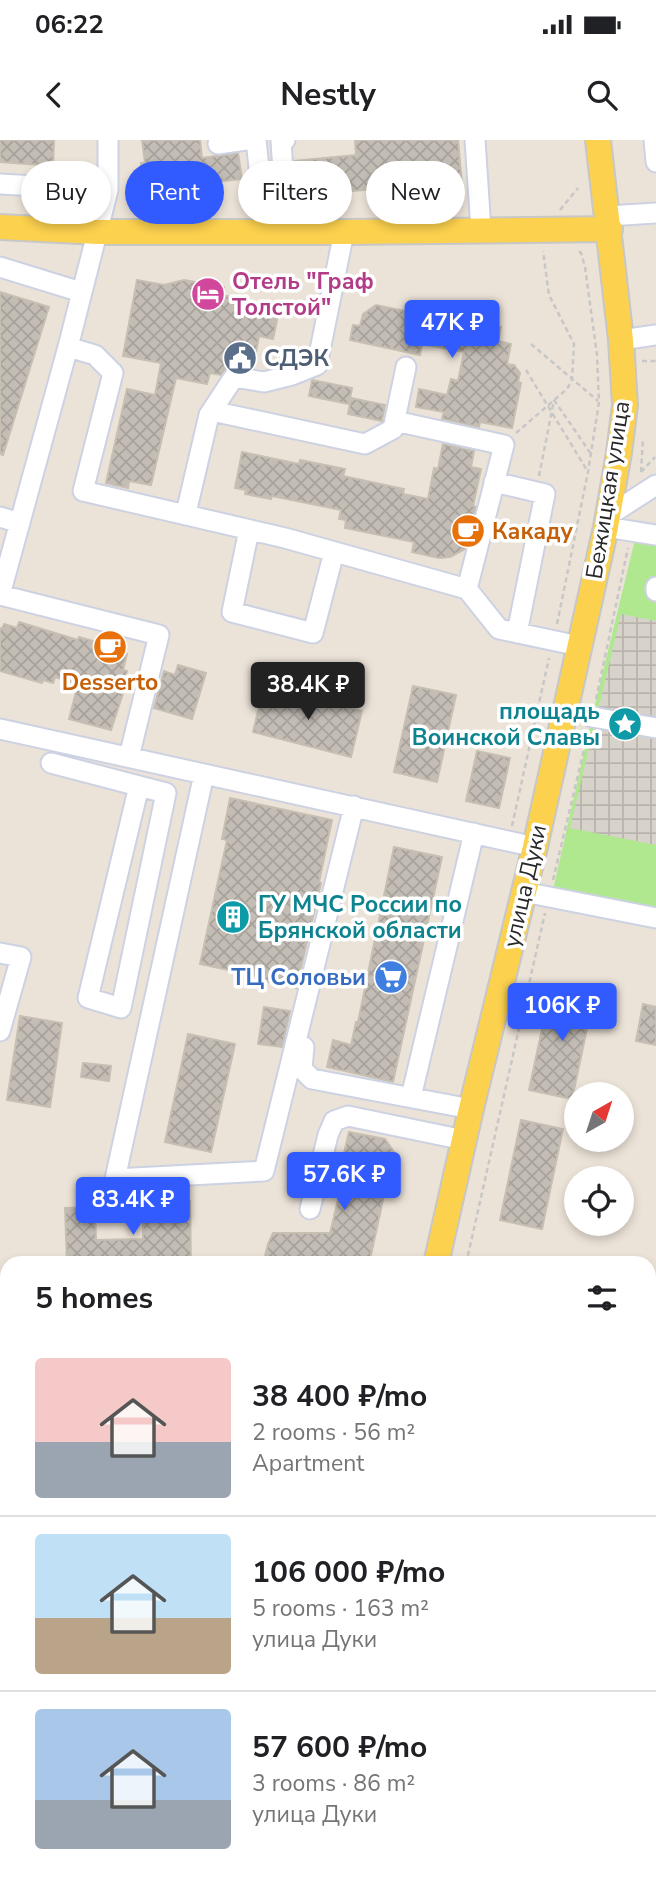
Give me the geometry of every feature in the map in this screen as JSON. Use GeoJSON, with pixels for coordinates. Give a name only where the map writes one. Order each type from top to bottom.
{"type":"FeatureCollection","features":[{"type":"Feature","properties":{"kind":"main road","name":"Бежицкая улица"},"geometry":{"type":"LineString","coordinates":[[564,712],[607,521],[625,405],[621,340],[598,140]]}},
{"type":"Feature","properties":{"kind":"main road"},"geometry":{"type":"LineString","coordinates":[[0,227],[98,232],[344,232],[481,230],[609,223]]}},
{"type":"Feature","properties":{"kind":"main road","name":"улица Дуки"},"geometry":{"type":"LineString","coordinates":[[438,1256],[535,847],[564,712]]}},
{"type":"Feature","properties":{"kind":"street"},"geometry":{"type":"LineString","coordinates":[[107,140],[107,161]]}},
{"type":"Feature","properties":{"kind":"street"},"geometry":{"type":"LineString","coordinates":[[218,144],[246,140]]}},
{"type":"Feature","properties":{"kind":"street"},"geometry":{"type":"LineString","coordinates":[[256,140],[277,232]]}},
{"type":"Feature","properties":{"kind":"street"},"geometry":{"type":"LineString","coordinates":[[277,232],[281,141],[285,140]]}},
{"type":"Feature","properties":{"kind":"street"},"geometry":{"type":"LineString","coordinates":[[475,140],[481,230]]}},
{"type":"Feature","properties":{"kind":"street"},"geometry":{"type":"LineString","coordinates":[[654,140],[656,162]]}},
{"type":"Feature","properties":{"kind":"street"},"geometry":{"type":"LineString","coordinates":[[0,184],[21,185]]}},
{"type":"Feature","properties":{"kind":"street"},"geometry":{"type":"LineString","coordinates":[[609,223],[656,213]]}},
{"type":"Feature","properties":{"kind":"street"},"geometry":{"type":"LineString","coordinates":[[100,224],[0,595],[159,635],[129,757]]}},
{"type":"Feature","properties":{"kind":"street"},"geometry":{"type":"LineString","coordinates":[[186,513],[209,415],[234,377],[264,382],[317,365],[344,232]]}},
{"type":"Feature","properties":{"kind":"street"},"geometry":{"type":"LineString","coordinates":[[0,267],[81,292]]}},
{"type":"Feature","properties":{"kind":"street"},"geometry":{"type":"LineString","coordinates":[[621,340],[656,335]]}},
{"type":"Feature","properties":{"kind":"street"},"geometry":{"type":"LineString","coordinates":[[68,347],[95,355],[113,373],[83,491],[186,513],[467,589],[499,629],[579,646]]}},
{"type":"Feature","properties":{"kind":"street"},"geometry":{"type":"LineString","coordinates":[[212,411],[365,443],[393,429],[406,367]]}},
{"type":"Feature","properties":{"kind":"street"},"geometry":{"type":"LineString","coordinates":[[395,421],[503,445],[467,589]]}},
{"type":"Feature","properties":{"kind":"street"},"geometry":{"type":"LineString","coordinates":[[649,478],[607,521],[632,531],[656,535]]}},
{"type":"Feature","properties":{"kind":"street"},"geometry":{"type":"LineString","coordinates":[[494,482],[545,494],[516,633]]}},
{"type":"Feature","properties":{"kind":"street"},"geometry":{"type":"LineString","coordinates":[[0,517],[20,523]]}},
{"type":"Feature","properties":{"kind":"street"},"geometry":{"type":"LineString","coordinates":[[249,530],[232,612],[313,633],[334,552]]}},
{"type":"Feature","properties":{"kind":"street"},"geometry":{"type":"LineString","coordinates":[[592,716],[656,728]]}},
{"type":"Feature","properties":{"kind":"street"},"geometry":{"type":"LineString","coordinates":[[0,729],[27,728],[129,757],[535,847]]}},
{"type":"Feature","properties":{"kind":"street"},"geometry":{"type":"LineString","coordinates":[[51,763],[166,793],[204,774]]}},
{"type":"Feature","properties":{"kind":"street"},"geometry":{"type":"LineString","coordinates":[[204,774],[115,1179],[264,1171],[360,807]]}},
{"type":"Feature","properties":{"kind":"street"},"geometry":{"type":"LineString","coordinates":[[139,786],[88,998],[121,1008],[166,793]]}},
{"type":"Feature","properties":{"kind":"street"},"geometry":{"type":"LineString","coordinates":[[360,807],[302,1056],[302,1069],[312,1079],[471,1109]]}},
{"type":"Feature","properties":{"kind":"street"},"geometry":{"type":"LineString","coordinates":[[411,1097],[474,833]]}},
{"type":"Feature","properties":{"kind":"street"},"geometry":{"type":"LineString","coordinates":[[524,892],[656,918]]}},
{"type":"Feature","properties":{"kind":"street"},"geometry":{"type":"LineString","coordinates":[[0,953],[21,957],[0,1031]]}},
{"type":"Feature","properties":{"kind":"street"},"geometry":{"type":"LineString","coordinates":[[310,1209],[328,1135],[334,1121],[348,1116],[464,1140]]}},
{"type":"Feature","properties":{"kind":"path"},"geometry":{"type":"LineString","coordinates":[[555,218],[578,188]]}},
{"type":"Feature","properties":{"kind":"path"},"geometry":{"type":"LineString","coordinates":[[510,438],[567,389],[572,380],[573,344],[549,295],[541,243]]}},
{"type":"Feature","properties":{"kind":"path"},"geometry":{"type":"LineString","coordinates":[[509,842],[589,472],[599,402],[597,355],[585,267],[581,253],[575,246]]}},
{"type":"Feature","properties":{"kind":"path"},"geometry":{"type":"LineString","coordinates":[[531,344],[599,402]]}},
{"type":"Feature","properties":{"kind":"path"},"geometry":{"type":"LineString","coordinates":[[642,361],[656,361]]}},
{"type":"Feature","properties":{"kind":"path"},"geometry":{"type":"LineString","coordinates":[[526,370],[589,472]]}},
{"type":"Feature","properties":{"kind":"path"},"geometry":{"type":"LineString","coordinates":[[537,492],[554,400]]}},
{"type":"Feature","properties":{"kind":"path"},"geometry":{"type":"LineString","coordinates":[[554,400],[591,454]]}},
{"type":"Feature","properties":{"kind":"path"},"geometry":{"type":"LineString","coordinates":[[649,478],[655,457]]}},
{"type":"Feature","properties":{"kind":"path"},"geometry":{"type":"LineString","coordinates":[[468,1256],[632,531]]}},
{"type":"Feature","properties":{"kind":"green space"},"geometry":{"type":"Polygon","coordinates":[[[638,527],[656,530],[656,922],[551,899],[638,527]]]}},
{"type":"Feature","properties":{"kind":"shaded area","name":"площадь Воинской Славы"},"geometry":{"type":"Polygon","coordinates":[[[621,614],[656,621],[656,845],[570,828],[621,614]]]}},
{"type":"Feature","properties":{"kind":"building"},"geometry":{"type":"Polygon","coordinates":[[[0,140],[54,140],[53,161],[0,162],[0,140]]]}},
{"type":"Feature","properties":{"kind":"building"},"geometry":{"type":"Polygon","coordinates":[[[142,140],[200,140],[202,158],[238,153],[238,179],[224,181],[224,161],[145,161],[142,140]]]}},
{"type":"Feature","properties":{"kind":"building"},"geometry":{"type":"Polygon","coordinates":[[[355,140],[458,140],[460,161],[366,161],[366,190],[352,191],[352,161],[295,161],[356,155],[355,140]]]}},
{"type":"Feature","properties":{"kind":"building"},"geometry":{"type":"Polygon","coordinates":[[[137,280],[164,285],[184,280],[224,287],[222,295],[246,300],[245,304],[279,311],[273,339],[259,336],[253,368],[230,366],[221,375],[210,373],[207,384],[176,378],[151,485],[129,481],[128,488],[106,483],[127,389],[155,395],[161,363],[123,356],[137,280]]]}},
{"type":"Feature","properties":{"kind":"building"},"geometry":{"type":"Polygon","coordinates":[[[0,292],[49,307],[3,455],[0,454],[0,292]]]}},
{"type":"Feature","properties":{"kind":"building"},"geometry":{"type":"Polygon","coordinates":[[[427,303],[472,313],[471,320],[501,327],[498,341],[511,344],[507,364],[514,365],[520,373],[518,382],[521,383],[512,428],[480,422],[479,427],[442,419],[444,412],[416,407],[419,389],[447,395],[451,379],[458,381],[464,352],[422,344],[420,355],[350,340],[353,325],[360,326],[363,314],[376,305],[425,315],[427,303]]]}},
{"type":"Feature","properties":{"kind":"building"},"geometry":{"type":"Polygon","coordinates":[[[312,380],[352,388],[349,404],[309,396],[312,380]]]}},
{"type":"Feature","properties":{"kind":"building"},"geometry":{"type":"Polygon","coordinates":[[[351,398],[385,405],[382,421],[348,414],[351,398]]]}},
{"type":"Feature","properties":{"kind":"building"},"geometry":{"type":"Polygon","coordinates":[[[443,444],[474,451],[471,467],[481,469],[473,506],[476,507],[465,549],[450,557],[439,558],[412,552],[414,542],[345,528],[346,520],[339,519],[341,510],[272,496],[271,499],[245,494],[246,490],[235,488],[242,452],[299,464],[300,460],[345,469],[343,476],[404,489],[403,494],[428,499],[434,468],[438,469],[443,444]]]}},
{"type":"Feature","properties":{"kind":"building"},"geometry":{"type":"Polygon","coordinates":[[[19,622],[78,640],[79,637],[110,646],[109,649],[127,654],[123,670],[127,671],[127,681],[111,730],[69,719],[78,684],[55,677],[53,683],[43,680],[42,683],[0,671],[0,628],[2,629],[4,624],[17,628],[19,622]]]}},
{"type":"Feature","properties":{"kind":"building"},"geometry":{"type":"Polygon","coordinates":[[[178,665],[206,673],[192,719],[154,708],[164,671],[175,675],[178,665]]]}},
{"type":"Feature","properties":{"kind":"building"},"geometry":{"type":"Polygon","coordinates":[[[264,686],[362,711],[351,757],[253,732],[264,686]]]}},
{"type":"Feature","properties":{"kind":"building"},"geometry":{"type":"Polygon","coordinates":[[[413,686],[456,695],[437,782],[394,772],[413,686]]]}},
{"type":"Feature","properties":{"kind":"building"},"geometry":{"type":"Polygon","coordinates":[[[477,751],[510,758],[499,808],[466,801],[477,751]]]}},
{"type":"Feature","properties":{"kind":"building"},"geometry":{"type":"Polygon","coordinates":[[[230,798],[332,820],[319,882],[321,883],[296,988],[264,981],[265,978],[200,964],[227,840],[222,839],[230,798]]]}},
{"type":"Feature","properties":{"kind":"building","name":"ТЦ Соловьи"},"geometry":{"type":"Polygon","coordinates":[[[394,847],[442,857],[393,1082],[327,1067],[333,1040],[351,1045],[394,847]]]}},
{"type":"Feature","properties":{"kind":"building"},"geometry":{"type":"Polygon","coordinates":[[[551,987],[594,996],[576,1082],[564,1082],[564,1097],[529,1090],[551,987]]]}},
{"type":"Feature","properties":{"kind":"building"},"geometry":{"type":"Polygon","coordinates":[[[643,1004],[656,1007],[656,1045],[636,1041],[643,1004]]]}},
{"type":"Feature","properties":{"kind":"building"},"geometry":{"type":"Polygon","coordinates":[[[264,1007],[290,1011],[282,1047],[258,1044],[264,1007]]]}},
{"type":"Feature","properties":{"kind":"building"},"geometry":{"type":"Polygon","coordinates":[[[20,1016],[62,1023],[50,1107],[7,1100],[20,1016]]]}},
{"type":"Feature","properties":{"kind":"building"},"geometry":{"type":"Polygon","coordinates":[[[188,1034],[235,1044],[211,1152],[165,1142],[188,1034]]]}},
{"type":"Feature","properties":{"kind":"building"},"geometry":{"type":"Polygon","coordinates":[[[83,1063],[111,1066],[109,1081],[81,1077],[83,1063]]]}},
{"type":"Feature","properties":{"kind":"building"},"geometry":{"type":"Polygon","coordinates":[[[521,1120],[563,1129],[542,1229],[500,1220],[521,1120]]]}},
{"type":"Feature","properties":{"kind":"building"},"geometry":{"type":"Polygon","coordinates":[[[349,1132],[385,1139],[394,1152],[371,1256],[265,1256],[273,1233],[330,1233],[347,1163],[342,1162],[349,1132]]]}},
{"type":"Feature","properties":{"kind":"building"},"geometry":{"type":"Polygon","coordinates":[[[190,1201],[191,1256],[67,1256],[65,1208],[95,1207],[96,1240],[143,1239],[143,1202],[190,1201]]]}},
{"type":"Feature","properties":{"kind":"place","name":"Отель \"Граф Толстой\""},"geometry":{"type":"Point","coordinates":[208,294]}},
{"type":"Feature","properties":{"kind":"place","name":"СДЭК"},"geometry":{"type":"Point","coordinates":[240,358]}},
{"type":"Feature","properties":{"kind":"place","name":"Какаду"},"geometry":{"type":"Point","coordinates":[468,531]}},
{"type":"Feature","properties":{"kind":"place","name":"Desserto"},"geometry":{"type":"Point","coordinates":[110,647]}},
{"type":"Feature","properties":{"kind":"place","name":"площадь Воинской Славы"},"geometry":{"type":"Point","coordinates":[625,724]}},
{"type":"Feature","properties":{"kind":"place","name":"ГУ МЧС России по Брянской области"},"geometry":{"type":"Point","coordinates":[233,917]}},
{"type":"Feature","properties":{"kind":"place","name":"ТЦ Соловьи"},"geometry":{"type":"Point","coordinates":[391,977]}}]}
